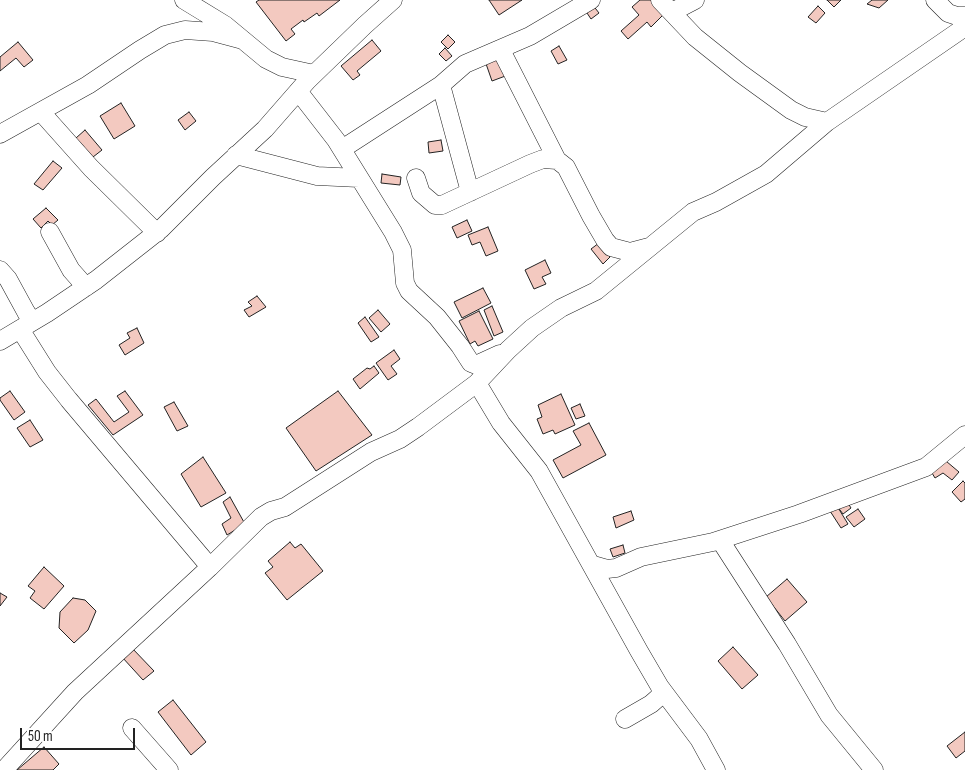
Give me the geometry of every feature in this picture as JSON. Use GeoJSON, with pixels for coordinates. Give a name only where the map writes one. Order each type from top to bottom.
{"type":"FeatureCollection","features":[{"type":"Feature","properties":{"kind":"street"},"geometry":{"type":"LineString","coordinates":[[184,0],[225,25],[266,59],[282,67],[314,74]]}},
{"type":"Feature","properties":{"kind":"street"},"geometry":{"type":"LineString","coordinates":[[0,341],[86,287],[156,233],[265,129],[314,74],[394,0]]}},
{"type":"Feature","properties":{"kind":"street"},"geometry":{"type":"LineString","coordinates":[[342,150],[441,85],[465,64],[530,36],[591,0]]}},
{"type":"Feature","properties":{"kind":"street"},"geometry":{"type":"LineString","coordinates":[[666,6],[695,0]]}},
{"type":"Feature","properties":{"kind":"street"},"geometry":{"type":"LineString","coordinates":[[4,770],[81,685],[210,567],[261,516],[270,511],[285,508],[371,452],[400,439],[477,384],[508,350],[532,328],[562,308],[596,291],[679,222],[694,212],[766,174],[827,122],[963,29],[957,16],[948,12],[935,0]]}},
{"type":"Feature","properties":{"kind":"street"},"geometry":{"type":"LineString","coordinates":[[666,6],[695,37],[791,110],[806,117],[827,122]]}},
{"type":"Feature","properties":{"kind":"street"},"geometry":{"type":"LineString","coordinates":[[0,134],[88,85],[165,35],[186,30],[213,32],[243,40]]}},
{"type":"Feature","properties":{"kind":"street"},"geometry":{"type":"LineString","coordinates":[[501,50],[557,160],[566,167],[605,240],[611,247],[630,252],[651,247]]}},
{"type":"Feature","properties":{"kind":"street"},"geometry":{"type":"LineString","coordinates":[[441,85],[470,192]]}},
{"type":"Feature","properties":{"kind":"street"},"geometry":{"type":"LineString","coordinates":[[298,92],[342,150],[402,250],[405,282],[409,291],[436,317],[474,365],[508,350]]}},
{"type":"Feature","properties":{"kind":"street"},"geometry":{"type":"LineString","coordinates":[[41,112],[91,168],[156,233]]}},
{"type":"Feature","properties":{"kind":"street"},"geometry":{"type":"LineString","coordinates":[[236,155],[317,176],[360,178]]}},
{"type":"Feature","properties":{"kind":"street"},"geometry":{"type":"LineString","coordinates":[[416,178],[421,193],[435,205],[452,201],[543,159],[557,160]]}},
{"type":"Feature","properties":{"kind":"street"},"geometry":{"type":"LineString","coordinates":[[50,232],[71,270],[86,287]]}},
{"type":"Feature","properties":{"kind":"street"},"geometry":{"type":"LineString","coordinates":[[0,270],[8,279],[26,312],[26,325],[53,379],[210,567]]}},
{"type":"Feature","properties":{"kind":"street"},"geometry":{"type":"LineString","coordinates":[[477,384],[501,423],[540,471],[660,687],[699,739],[716,770]]}},
{"type":"Feature","properties":{"kind":"street"},"geometry":{"type":"LineString","coordinates":[[593,565],[607,569],[616,568],[641,557],[720,540],[799,514],[926,468],[965,435]]}},
{"type":"Feature","properties":{"kind":"street"},"geometry":{"type":"LineString","coordinates":[[720,540],[787,644],[829,714],[874,770]]}},
{"type":"Feature","properties":{"kind":"street"},"geometry":{"type":"LineString","coordinates":[[625,719],[651,704],[659,697],[660,687]]}},
{"type":"Feature","properties":{"kind":"street"},"geometry":{"type":"LineString","coordinates":[[132,728],[169,770]]}},
{"type":"Feature","properties":{"kind":"building"},"geometry":{"type":"Polygon","coordinates":[[[259,0],[340,0],[319,16],[317,13],[291,29],[295,34],[286,41],[256,2],[259,0]]]}},
{"type":"Feature","properties":{"kind":"building"},"geometry":{"type":"Polygon","coordinates":[[[489,0],[522,0],[499,15],[489,0]]]}},
{"type":"Feature","properties":{"kind":"building"},"geometry":{"type":"Polygon","coordinates":[[[640,0],[651,0],[664,14],[651,27],[647,22],[628,39],[621,31],[639,15],[632,7],[640,0]]]}},
{"type":"Feature","properties":{"kind":"building"},"geometry":{"type":"Polygon","coordinates":[[[827,0],[841,0],[834,7],[827,0]]]}},
{"type":"Feature","properties":{"kind":"building"},"geometry":{"type":"Polygon","coordinates":[[[872,0],[888,0],[879,8],[867,4],[872,0]]]}},
{"type":"Feature","properties":{"kind":"building"},"geometry":{"type":"Polygon","coordinates":[[[592,4],[599,13],[591,19],[585,10],[592,4]]]}},
{"type":"Feature","properties":{"kind":"building"},"geometry":{"type":"Polygon","coordinates":[[[818,6],[825,13],[816,23],[808,17],[818,6]]]}},
{"type":"Feature","properties":{"kind":"building"},"geometry":{"type":"Polygon","coordinates":[[[448,35],[455,42],[448,49],[441,42],[448,35]]]}},
{"type":"Feature","properties":{"kind":"building"},"geometry":{"type":"Polygon","coordinates":[[[372,40],[381,51],[357,71],[360,75],[353,80],[341,66],[372,40]]]}},
{"type":"Feature","properties":{"kind":"building"},"geometry":{"type":"Polygon","coordinates":[[[18,42],[33,60],[24,67],[16,58],[0,71],[0,57],[18,42]]]}},
{"type":"Feature","properties":{"kind":"building"},"geometry":{"type":"Polygon","coordinates":[[[559,46],[567,60],[558,64],[551,51],[559,46]]]}},
{"type":"Feature","properties":{"kind":"building"},"geometry":{"type":"Polygon","coordinates":[[[445,48],[452,56],[446,61],[439,54],[445,48]]]}},
{"type":"Feature","properties":{"kind":"building"},"geometry":{"type":"Polygon","coordinates":[[[500,52],[508,75],[492,81],[484,58],[500,52]]]}},
{"type":"Feature","properties":{"kind":"building"},"geometry":{"type":"Polygon","coordinates":[[[121,103],[135,126],[114,139],[100,116],[121,103]]]}},
{"type":"Feature","properties":{"kind":"building"},"geometry":{"type":"Polygon","coordinates":[[[189,112],[196,121],[185,130],[178,120],[189,112]]]}},
{"type":"Feature","properties":{"kind":"building"},"geometry":{"type":"Polygon","coordinates":[[[85,130],[102,150],[93,157],[76,138],[85,130]]]}},
{"type":"Feature","properties":{"kind":"building"},"geometry":{"type":"Polygon","coordinates":[[[441,140],[443,151],[429,153],[428,142],[441,140]]]}},
{"type":"Feature","properties":{"kind":"building"},"geometry":{"type":"Polygon","coordinates":[[[53,161],[62,168],[43,190],[34,184],[53,161]]]}},
{"type":"Feature","properties":{"kind":"building"},"geometry":{"type":"Polygon","coordinates":[[[382,174],[401,177],[400,185],[381,183],[382,174]]]}},
{"type":"Feature","properties":{"kind":"building"},"geometry":{"type":"Polygon","coordinates":[[[46,208],[58,220],[52,225],[48,221],[41,228],[33,219],[46,208]]]}},
{"type":"Feature","properties":{"kind":"building"},"geometry":{"type":"Polygon","coordinates":[[[467,220],[472,231],[457,238],[452,227],[467,220]]]}},
{"type":"Feature","properties":{"kind":"building"},"geometry":{"type":"Polygon","coordinates":[[[488,227],[498,251],[486,256],[480,242],[472,245],[468,235],[488,227]]]}},
{"type":"Feature","properties":{"kind":"building"},"geometry":{"type":"Polygon","coordinates":[[[599,243],[610,257],[603,264],[591,249],[599,243]]]}},
{"type":"Feature","properties":{"kind":"building"},"geometry":{"type":"Polygon","coordinates":[[[545,260],[551,273],[542,277],[546,284],[534,289],[525,270],[545,260]]]}},
{"type":"Feature","properties":{"kind":"building"},"geometry":{"type":"Polygon","coordinates":[[[483,288],[491,303],[462,318],[454,302],[483,288]]]}},
{"type":"Feature","properties":{"kind":"building"},"geometry":{"type":"Polygon","coordinates":[[[257,296],[266,307],[249,317],[244,310],[252,306],[248,302],[257,296]]]}},
{"type":"Feature","properties":{"kind":"building"},"geometry":{"type":"Polygon","coordinates":[[[492,306],[503,332],[494,336],[484,310],[492,306]]]}},
{"type":"Feature","properties":{"kind":"building"},"geometry":{"type":"Polygon","coordinates":[[[378,310],[390,324],[381,332],[369,318],[378,310]]]}},
{"type":"Feature","properties":{"kind":"building"},"geometry":{"type":"Polygon","coordinates":[[[479,311],[493,339],[478,346],[475,341],[470,344],[459,321],[479,311]]]}},
{"type":"Feature","properties":{"kind":"building"},"geometry":{"type":"Polygon","coordinates":[[[365,317],[379,337],[371,342],[358,323],[365,317]]]}},
{"type":"Feature","properties":{"kind":"building"},"geometry":{"type":"Polygon","coordinates":[[[137,328],[144,343],[125,355],[119,345],[130,338],[127,333],[137,328]]]}},
{"type":"Feature","properties":{"kind":"building"},"geometry":{"type":"Polygon","coordinates":[[[394,350],[400,359],[391,366],[397,374],[388,380],[376,363],[394,350]]]}},
{"type":"Feature","properties":{"kind":"building"},"geometry":{"type":"Polygon","coordinates":[[[374,366],[379,373],[360,389],[353,379],[367,368],[370,369],[374,366]]]}},
{"type":"Feature","properties":{"kind":"building"},"geometry":{"type":"Polygon","coordinates":[[[10,391],[25,412],[14,420],[0,400],[10,391]]]}},
{"type":"Feature","properties":{"kind":"building"},"geometry":{"type":"Polygon","coordinates":[[[125,391],[143,415],[113,435],[88,405],[96,399],[114,422],[129,412],[117,396],[125,391]]]}},
{"type":"Feature","properties":{"kind":"building"},"geometry":{"type":"Polygon","coordinates":[[[338,391],[372,435],[316,471],[286,428],[338,391]]]}},
{"type":"Feature","properties":{"kind":"building"},"geometry":{"type":"Polygon","coordinates":[[[561,394],[575,425],[555,434],[553,430],[543,434],[537,419],[542,417],[538,405],[561,394]]]}},
{"type":"Feature","properties":{"kind":"building"},"geometry":{"type":"Polygon","coordinates":[[[174,402],[188,426],[177,431],[164,407],[174,402]]]}},
{"type":"Feature","properties":{"kind":"building"},"geometry":{"type":"Polygon","coordinates":[[[580,404],[585,416],[576,419],[571,408],[580,404]]]}},
{"type":"Feature","properties":{"kind":"building"},"geometry":{"type":"Polygon","coordinates":[[[30,420],[43,440],[30,447],[17,428],[30,420]]]}},
{"type":"Feature","properties":{"kind":"building"},"geometry":{"type":"Polygon","coordinates":[[[589,423],[606,455],[563,478],[553,460],[581,445],[573,431],[589,423]]]}},
{"type":"Feature","properties":{"kind":"building"},"geometry":{"type":"Polygon","coordinates":[[[940,456],[959,472],[952,480],[943,473],[935,478],[929,468],[940,456]]]}},
{"type":"Feature","properties":{"kind":"building"},"geometry":{"type":"Polygon","coordinates":[[[203,457],[226,493],[201,507],[181,474],[203,457]]]}},
{"type":"Feature","properties":{"kind":"building"},"geometry":{"type":"Polygon","coordinates":[[[963,481],[965,483],[965,499],[961,502],[952,492],[963,481]]]}},
{"type":"Feature","properties":{"kind":"building"},"geometry":{"type":"Polygon","coordinates":[[[230,497],[245,524],[227,535],[222,524],[231,518],[223,502],[230,497]]]}},
{"type":"Feature","properties":{"kind":"building"},"geometry":{"type":"Polygon","coordinates":[[[846,500],[851,508],[843,514],[837,506],[846,500]]]}},
{"type":"Feature","properties":{"kind":"building"},"geometry":{"type":"Polygon","coordinates":[[[837,506],[848,524],[841,528],[830,511],[837,506]]]}},
{"type":"Feature","properties":{"kind":"building"},"geometry":{"type":"Polygon","coordinates":[[[858,509],[865,519],[854,527],[846,517],[858,509]]]}},
{"type":"Feature","properties":{"kind":"building"},"geometry":{"type":"Polygon","coordinates":[[[631,511],[634,520],[616,528],[613,517],[631,511]]]}},
{"type":"Feature","properties":{"kind":"building"},"geometry":{"type":"Polygon","coordinates":[[[290,542],[295,548],[301,544],[323,571],[287,600],[265,573],[273,567],[268,561],[290,542]]]}},
{"type":"Feature","properties":{"kind":"building"},"geometry":{"type":"Polygon","coordinates":[[[623,545],[625,553],[613,557],[610,549],[623,545]]]}},
{"type":"Feature","properties":{"kind":"building"},"geometry":{"type":"Polygon","coordinates":[[[44,567],[64,586],[44,609],[30,598],[35,591],[28,586],[44,567]]]}},
{"type":"Feature","properties":{"kind":"building"},"geometry":{"type":"Polygon","coordinates":[[[787,579],[807,602],[785,621],[766,597],[787,579]]]}},
{"type":"Feature","properties":{"kind":"building"},"geometry":{"type":"Polygon","coordinates":[[[0,593],[7,597],[0,606],[0,593]]]}},
{"type":"Feature","properties":{"kind":"building"},"geometry":{"type":"Polygon","coordinates":[[[73,598],[85,600],[96,611],[88,630],[74,643],[59,628],[60,612],[73,598]]]}},
{"type":"Feature","properties":{"kind":"building"},"geometry":{"type":"Polygon","coordinates":[[[131,647],[154,671],[143,680],[122,657],[131,647]]]}},
{"type":"Feature","properties":{"kind":"building"},"geometry":{"type":"Polygon","coordinates":[[[733,647],[758,675],[742,689],[718,661],[733,647]]]}},
{"type":"Feature","properties":{"kind":"building"},"geometry":{"type":"Polygon","coordinates":[[[173,700],[206,742],[191,755],[158,712],[173,700]]]}},
{"type":"Feature","properties":{"kind":"building"},"geometry":{"type":"Polygon","coordinates":[[[965,732],[965,751],[956,758],[947,746],[965,732]]]}},
{"type":"Feature","properties":{"kind":"building"},"geometry":{"type":"Polygon","coordinates":[[[44,747],[59,764],[53,770],[17,770],[44,747]]]}}]}
